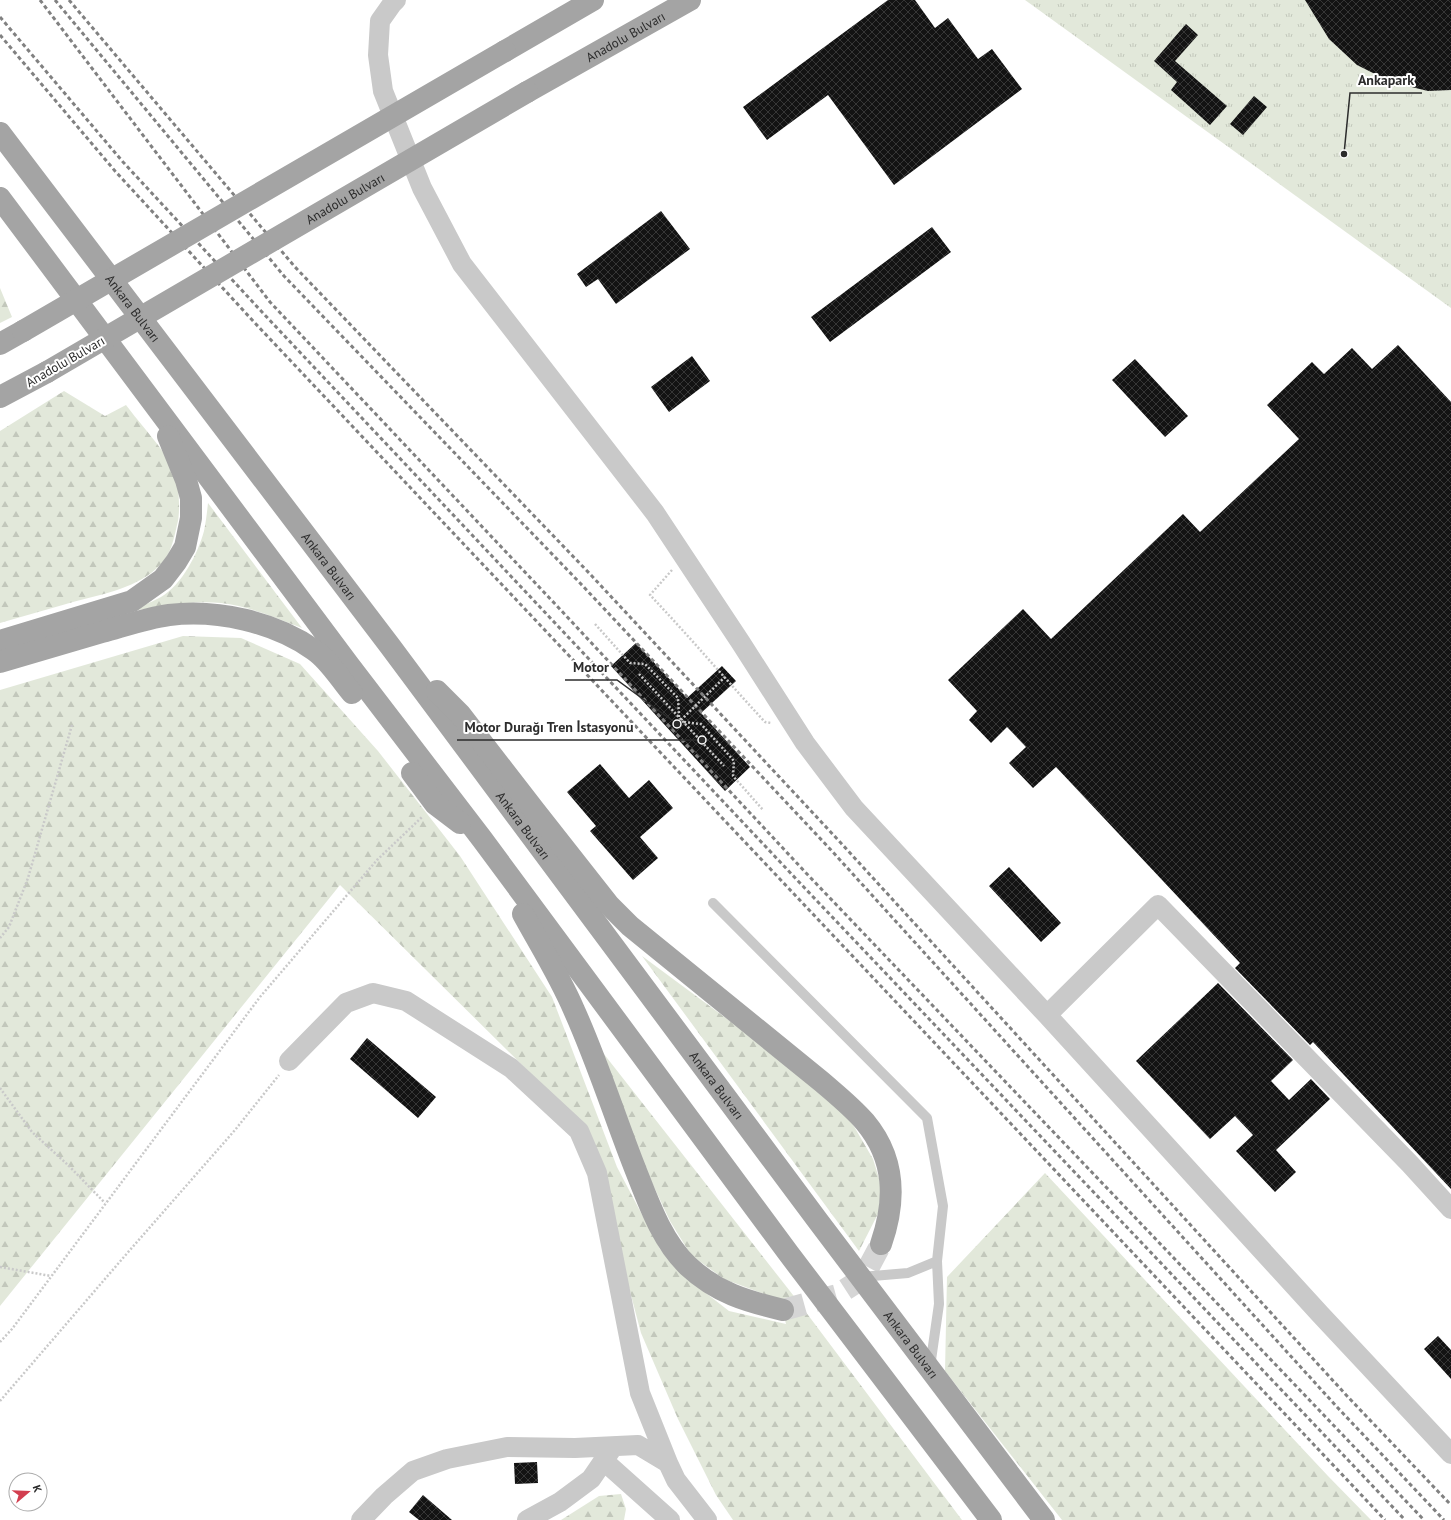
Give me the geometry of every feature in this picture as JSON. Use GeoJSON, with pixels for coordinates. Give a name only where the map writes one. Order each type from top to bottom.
{"type":"FeatureCollection","features":[{"type":"Feature","properties":{"kind":"main road"},"geometry":{"type":"LineString","coordinates":[[0,344],[593,0]]}},
{"type":"Feature","properties":{"kind":"main road","name":"Anadolu Bulvarı"},"geometry":{"type":"LineString","coordinates":[[0,397],[47,372],[527,92],[690,0]]}},
{"type":"Feature","properties":{"kind":"main road","name":"Ankara Bulvarı"},"geometry":{"type":"LineString","coordinates":[[0,133],[390,646],[1044,1520]]}},
{"type":"Feature","properties":{"kind":"main road"},"geometry":{"type":"LineString","coordinates":[[4,205],[344,659],[482,839],[788,1254],[992,1520]]}},
{"type":"Feature","properties":{"kind":"main road"},"geometry":{"type":"LineString","coordinates":[[0,641],[132,601],[163,580],[176,562],[185,547],[191,518],[191,498],[186,480],[155,406]]}},
{"type":"Feature","properties":{"kind":"main road"},"geometry":{"type":"LineString","coordinates":[[0,662],[128,624],[169,615],[210,614],[238,618],[265,626],[293,638],[315,650],[366,710],[435,804],[482,839],[559,979],[574,1010],[646,1196],[665,1238],[687,1265],[707,1282],[726,1293],[751,1303],[783,1310]]}},
{"type":"Feature","properties":{"kind":"main road"},"geometry":{"type":"LineString","coordinates":[[390,646],[460,714],[609,905],[630,926],[822,1082],[851,1107],[866,1123],[877,1140],[889,1174],[891,1190],[890,1208],[881,1244]]}},
{"type":"Feature","properties":{"kind":"street"},"geometry":{"type":"LineString","coordinates":[[396,0],[380,21],[378,55],[383,91],[422,188],[462,264],[655,513],[805,743],[854,808],[1047,1014],[1320,1314],[1451,1454]]}},
{"type":"Feature","properties":{"kind":"street"},"geometry":{"type":"LineString","coordinates":[[1047,1014],[1158,905],[1410,1164],[1451,1209]]}},
{"type":"Feature","properties":{"kind":"street"},"geometry":{"type":"LineString","coordinates":[[289,1061],[346,1003],[373,994],[406,1001],[511,1068],[579,1131],[597,1172],[640,1393],[676,1480],[707,1520]]}},
{"type":"Feature","properties":{"kind":"street"},"geometry":{"type":"LineString","coordinates":[[361,1520],[384,1496],[413,1471],[447,1459],[507,1448],[575,1448],[608,1454],[638,1445],[668,1463]]}},
{"type":"Feature","properties":{"kind":"street"},"geometry":{"type":"LineString","coordinates":[[527,1520],[560,1502],[591,1479],[608,1454]]}},
{"type":"Feature","properties":{"kind":"street"},"geometry":{"type":"LineString","coordinates":[[608,1454],[670,1520]]}},
{"type":"Feature","properties":{"kind":"lane"},"geometry":{"type":"LineString","coordinates":[[713,903],[927,1118],[943,1206],[937,1261],[939,1304],[930,1369]]}},
{"type":"Feature","properties":{"kind":"lane"},"geometry":{"type":"LineString","coordinates":[[861,1277],[908,1273],[937,1261]]}},
{"type":"Feature","properties":{"kind":"path"},"geometry":{"type":"LineString","coordinates":[[685,558],[650,595],[765,722]]}},
{"type":"Feature","properties":{"kind":"path"},"geometry":{"type":"LineString","coordinates":[[595,624],[630,663],[645,664],[678,698],[679,717]]}},
{"type":"Feature","properties":{"kind":"path"},"geometry":{"type":"LineString","coordinates":[[639,674],[724,766]]}},
{"type":"Feature","properties":{"kind":"path"},"geometry":{"type":"LineString","coordinates":[[681,720],[725,677]]}},
{"type":"Feature","properties":{"kind":"path"},"geometry":{"type":"LineString","coordinates":[[684,722],[701,724],[730,755],[734,761],[733,776],[763,810]]}},
{"type":"Feature","properties":{"kind":"path"},"geometry":{"type":"LineString","coordinates":[[0,938],[9,927],[28,878],[72,725]]}},
{"type":"Feature","properties":{"kind":"path"},"geometry":{"type":"LineString","coordinates":[[0,1342],[12,1329],[260,997],[377,860],[435,804]]}},
{"type":"Feature","properties":{"kind":"path"},"geometry":{"type":"LineString","coordinates":[[0,1401],[235,1130],[289,1061]]}},
{"type":"Feature","properties":{"kind":"path"},"geometry":{"type":"LineString","coordinates":[[0,1088],[32,1132],[69,1166],[105,1204]]}},
{"type":"Feature","properties":{"kind":"path"},"geometry":{"type":"LineString","coordinates":[[0,1267],[51,1276]]}},
{"type":"Feature","properties":{"kind":"green space"},"geometry":{"type":"Polygon","coordinates":[[[1025,0],[1451,0],[1451,308],[1025,0]]]}},
{"type":"Feature","properties":{"kind":"green space"},"geometry":{"type":"Polygon","coordinates":[[[0,288],[12,317],[0,323],[0,288]]]}},
{"type":"Feature","properties":{"kind":"green space"},"geometry":{"type":"Polygon","coordinates":[[[64,391],[105,416],[126,405],[169,460],[175,474],[179,505],[178,519],[170,551],[161,564],[152,572],[142,579],[120,589],[0,623],[0,431],[64,391]]]}},
{"type":"Feature","properties":{"kind":"green space"},"geometry":{"type":"Polygon","coordinates":[[[208,503],[302,628],[272,616],[221,603],[185,603],[127,612],[169,592],[182,577],[198,549],[205,528],[208,503]]]}},
{"type":"Feature","properties":{"kind":"green space"},"geometry":{"type":"Polygon","coordinates":[[[183,636],[241,638],[300,664],[378,751],[460,856],[552,997],[617,1167],[660,1249],[693,1283],[729,1311],[786,1324],[780,1300],[724,1279],[691,1255],[670,1221],[638,1153],[600,1049],[793,1295],[962,1520],[733,1520],[716,1495],[678,1419],[641,1333],[587,1129],[340,885],[0,1306],[0,690],[183,636]]]}},
{"type":"Feature","properties":{"kind":"green space"},"geometry":{"type":"Polygon","coordinates":[[[642,956],[765,1047],[848,1116],[873,1159],[882,1188],[882,1206],[859,1251],[642,956]]]}},
{"type":"Feature","properties":{"kind":"green space"},"geometry":{"type":"Polygon","coordinates":[[[1045,1173],[1328,1476],[1371,1520],[1062,1520],[945,1371],[947,1277],[1045,1173]]]}},
{"type":"Feature","properties":{"kind":"green space"},"geometry":{"type":"Polygon","coordinates":[[[621,1494],[626,1509],[624,1520],[561,1520],[599,1496],[621,1494]]]}},
{"type":"Feature","properties":{"kind":"building"},"geometry":{"type":"Polygon","coordinates":[[[888,0],[915,0],[935,28],[948,18],[978,59],[992,49],[1022,89],[894,185],[828,95],[767,140],[743,107],[888,0]]]}},
{"type":"Feature","properties":{"kind":"building"},"geometry":{"type":"Polygon","coordinates":[[[1305,0],[1451,0],[1451,90],[1428,91],[1391,82],[1357,65],[1329,39],[1305,0]]]}},
{"type":"Feature","properties":{"kind":"building"},"geometry":{"type":"Polygon","coordinates":[[[1186,24],[1198,35],[1175,61],[1227,106],[1210,125],[1171,90],[1177,82],[1154,61],[1186,24]]]}},
{"type":"Feature","properties":{"kind":"building"},"geometry":{"type":"Polygon","coordinates":[[[1254,96],[1267,107],[1243,135],[1230,124],[1254,96]]]}},
{"type":"Feature","properties":{"kind":"building"},"geometry":{"type":"Polygon","coordinates":[[[661,211],[690,249],[616,304],[598,279],[586,287],[577,274],[661,211]]]}},
{"type":"Feature","properties":{"kind":"building"},"geometry":{"type":"Polygon","coordinates":[[[932,227],[951,252],[830,342],[811,317],[932,227]]]}},
{"type":"Feature","properties":{"kind":"building"},"geometry":{"type":"Polygon","coordinates":[[[1398,345],[1451,402],[1451,1189],[1313,1042],[1310,1045],[1235,968],[1240,963],[1056,767],[1033,788],[1009,763],[1026,747],[1007,727],[991,743],[969,720],[977,711],[948,680],[1023,609],[1051,639],[1183,514],[1200,532],[1299,439],[1267,405],[1312,362],[1324,374],[1352,348],[1372,369],[1398,345]]]}},
{"type":"Feature","properties":{"kind":"building"},"geometry":{"type":"Polygon","coordinates":[[[692,356],[710,381],[669,412],[651,387],[692,356]]]}},
{"type":"Feature","properties":{"kind":"building"},"geometry":{"type":"Polygon","coordinates":[[[1135,359],[1188,416],[1165,437],[1112,380],[1135,359]]]}},
{"type":"Feature","properties":{"kind":"building"},"geometry":{"type":"Polygon","coordinates":[[[636,643],[687,698],[722,666],[736,681],[701,713],[750,767],[725,791],[611,666],[636,643]]]}},
{"type":"Feature","properties":{"kind":"building"},"geometry":{"type":"Polygon","coordinates":[[[600,764],[629,798],[649,780],[673,808],[640,837],[658,858],[633,880],[590,831],[596,826],[567,792],[600,764]]]}},
{"type":"Feature","properties":{"kind":"building"},"geometry":{"type":"Polygon","coordinates":[[[1009,867],[1061,923],[1041,942],[989,886],[1009,867]]]}},
{"type":"Feature","properties":{"kind":"building"},"geometry":{"type":"Polygon","coordinates":[[[1218,983],[1293,1060],[1271,1081],[1289,1100],[1311,1079],[1330,1099],[1276,1150],[1296,1172],[1275,1192],[1236,1151],[1253,1135],[1235,1116],[1210,1139],[1136,1061],[1218,983]]]}},
{"type":"Feature","properties":{"kind":"building"},"geometry":{"type":"Polygon","coordinates":[[[367,1038],[436,1097],[418,1118],[350,1059],[367,1038]]]}},
{"type":"Feature","properties":{"kind":"building"},"geometry":{"type":"Polygon","coordinates":[[[1438,1336],[1451,1350],[1451,1379],[1424,1349],[1438,1336]]]}},
{"type":"Feature","properties":{"kind":"building"},"geometry":{"type":"Polygon","coordinates":[[[537,1462],[538,1483],[515,1484],[514,1463],[537,1462]]]}},
{"type":"Feature","properties":{"kind":"building"},"geometry":{"type":"Polygon","coordinates":[[[423,1495],[452,1520],[419,1520],[409,1512],[423,1495]]]}},
{"type":"Feature","properties":{"kind":"tunnel"},"geometry":{"type":"LineString","coordinates":[[783,1310],[837,1295],[863,1278],[881,1244]]}},
{"type":"Feature","properties":{"kind":"railway"},"geometry":{"type":"LineString","coordinates":[[40,0],[270,302],[807,874],[1424,1520]]}},
{"type":"Feature","properties":{"kind":"railway"},"geometry":{"type":"LineString","coordinates":[[55,0],[284,276],[580,583],[831,850],[1337,1407],[1444,1520]]}},
{"type":"Feature","properties":{"kind":"railway"},"geometry":{"type":"LineString","coordinates":[[69,0],[295,267],[590,574],[840,842],[1348,1397],[1451,1505]]}},
{"type":"Feature","properties":{"kind":"railway"},"geometry":{"type":"LineString","coordinates":[[0,17],[123,162],[262,312],[799,882],[1405,1520]]}},
{"type":"Feature","properties":{"kind":"railway"},"geometry":{"type":"LineString","coordinates":[[0,35],[115,171],[254,322],[1385,1520]]}},
{"type":"Feature","properties":{"kind":"place","name":"Ankapark"},"geometry":{"type":"Point","coordinates":[1344,154]}},
{"type":"Feature","properties":{"kind":"place","name":"Motor"},"geometry":{"type":"Point","coordinates":[677,724]}},
{"type":"Feature","properties":{"kind":"place","name":"Motor Durağı Tren İstasyonu"},"geometry":{"type":"Point","coordinates":[702,740]}}]}
